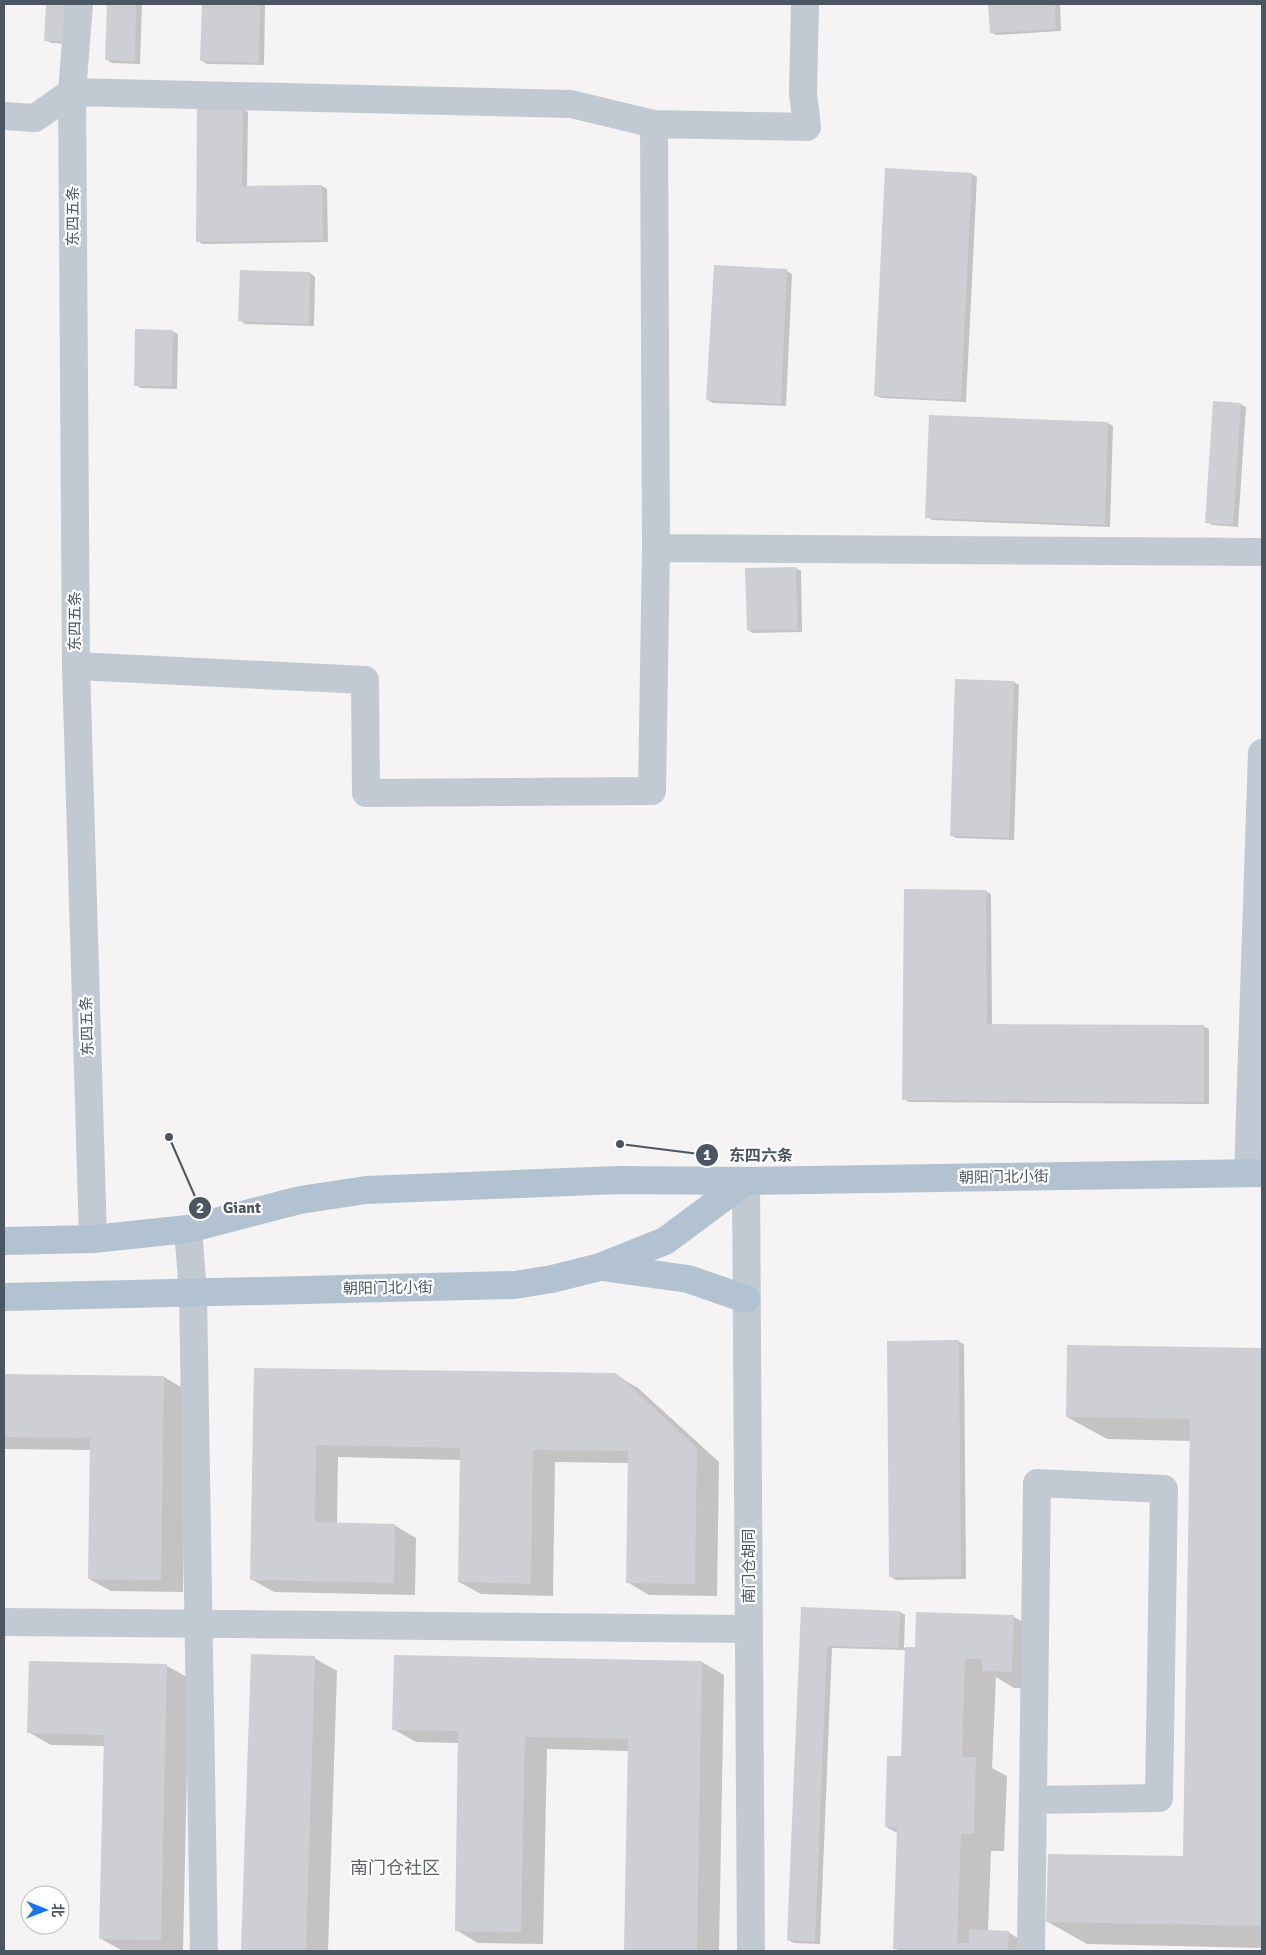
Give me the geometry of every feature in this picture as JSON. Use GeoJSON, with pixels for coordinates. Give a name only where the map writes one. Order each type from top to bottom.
{"type":"FeatureCollection","features":[{"type":"Feature","properties":{"kind":"main road","name":"朝阳门北小街"},"geometry":{"type":"LineString","coordinates":[[4,1241],[93,1239],[188,1229],[300,1200],[366,1190],[618,1180],[746,1181],[1255,1173]]}},
{"type":"Feature","properties":{"kind":"main road","name":"朝阳门北小街"},"geometry":{"type":"LineString","coordinates":[[4,1297],[514,1285],[552,1279],[600,1267],[665,1241],[746,1181]]}},
{"type":"Feature","properties":{"kind":"main road"},"geometry":{"type":"LineString","coordinates":[[600,1267],[688,1279],[746,1299]]}},
{"type":"Feature","properties":{"kind":"street","name":"东四五条"},"geometry":{"type":"LineString","coordinates":[[79,4],[72,92],[76,666],[93,1239]]}},
{"type":"Feature","properties":{"kind":"street"},"geometry":{"type":"LineString","coordinates":[[4,116],[34,118],[72,92],[571,104],[654,124],[807,127],[803,92],[805,4]]}},
{"type":"Feature","properties":{"kind":"street"},"geometry":{"type":"LineString","coordinates":[[76,666],[365,680],[366,793],[652,791],[656,548],[654,124]]}},
{"type":"Feature","properties":{"kind":"street"},"geometry":{"type":"LineString","coordinates":[[656,548],[1262,552]]}},
{"type":"Feature","properties":{"kind":"street"},"geometry":{"type":"LineString","coordinates":[[1255,1173],[1262,753]]}},
{"type":"Feature","properties":{"kind":"street","name":"南门仓胡同"},"geometry":{"type":"LineString","coordinates":[[746,1181],[751,1951]]}},
{"type":"Feature","properties":{"kind":"street"},"geometry":{"type":"LineString","coordinates":[[188,1229],[193,1293],[204,1951]]}},
{"type":"Feature","properties":{"kind":"street"},"geometry":{"type":"LineString","coordinates":[[1031,1951],[1037,1483],[1164,1489],[1159,1798],[1033,1800]]}},
{"type":"Feature","properties":{"kind":"street"},"geometry":{"type":"LineString","coordinates":[[4,1622],[749,1629]]}},
{"type":"Feature","properties":{"kind":"building"},"geometry":{"type":"Polygon","coordinates":[[[46,4],[68,4],[66,42],[44,41],[46,4]]]}},
{"type":"Feature","properties":{"kind":"building"},"geometry":{"type":"Polygon","coordinates":[[[107,4],[136,4],[135,61],[105,60],[107,4]]]}},
{"type":"Feature","properties":{"kind":"building"},"geometry":{"type":"Polygon","coordinates":[[[202,4],[260,4],[259,63],[200,61],[202,4]]]}},
{"type":"Feature","properties":{"kind":"building"},"geometry":{"type":"Polygon","coordinates":[[[988,4],[1055,4],[1056,29],[990,33],[988,4]]]}},
{"type":"Feature","properties":{"kind":"building"},"geometry":{"type":"Polygon","coordinates":[[[197,107],[243,107],[242,186],[322,185],[323,240],[196,242],[197,107]]]}},
{"type":"Feature","properties":{"kind":"building"},"geometry":{"type":"Polygon","coordinates":[[[885,168],[972,173],[961,400],[874,396],[885,168]]]}},
{"type":"Feature","properties":{"kind":"building"},"geometry":{"type":"Polygon","coordinates":[[[714,265],[787,269],[781,404],[706,400],[714,265]]]}},
{"type":"Feature","properties":{"kind":"building"},"geometry":{"type":"Polygon","coordinates":[[[240,270],[310,272],[309,324],[238,321],[240,270]]]}},
{"type":"Feature","properties":{"kind":"building"},"geometry":{"type":"Polygon","coordinates":[[[135,329],[173,330],[172,386],[134,386],[135,329]]]}},
{"type":"Feature","properties":{"kind":"building"},"geometry":{"type":"Polygon","coordinates":[[[1213,401],[1241,403],[1233,525],[1205,523],[1213,401]]]}},
{"type":"Feature","properties":{"kind":"building"},"geometry":{"type":"Polygon","coordinates":[[[929,415],[1108,422],[1105,525],[925,518],[929,415]]]}},
{"type":"Feature","properties":{"kind":"building"},"geometry":{"type":"Polygon","coordinates":[[[796,567],[798,630],[747,630],[745,568],[796,567]]]}},
{"type":"Feature","properties":{"kind":"building"},"geometry":{"type":"Polygon","coordinates":[[[955,679],[1014,681],[1009,838],[950,836],[955,679]]]}},
{"type":"Feature","properties":{"kind":"building"},"geometry":{"type":"Polygon","coordinates":[[[904,889],[986,890],[987,1024],[1204,1025],[1204,1102],[902,1100],[904,889]]]}},
{"type":"Feature","properties":{"kind":"building"},"geometry":{"type":"Polygon","coordinates":[[[959,1340],[961,1576],[889,1577],[887,1341],[959,1340]]]}},
{"type":"Feature","properties":{"kind":"building"},"geometry":{"type":"Polygon","coordinates":[[[1067,1345],[1262,1348],[1262,1926],[1046,1922],[1048,1854],[1183,1856],[1190,1419],[1066,1417],[1067,1345]]]}},
{"type":"Feature","properties":{"kind":"building"},"geometry":{"type":"Polygon","coordinates":[[[254,1368],[616,1373],[697,1448],[695,1584],[626,1583],[628,1451],[533,1450],[531,1584],[458,1582],[460,1448],[316,1445],[315,1522],[395,1524],[394,1583],[250,1580],[254,1368]]]}},
{"type":"Feature","properties":{"kind":"building"},"geometry":{"type":"Polygon","coordinates":[[[4,1374],[164,1376],[161,1580],[88,1579],[90,1438],[4,1437],[4,1374]]]}},
{"type":"Feature","properties":{"kind":"building"},"geometry":{"type":"Polygon","coordinates":[[[801,1607],[900,1611],[899,1648],[827,1646],[815,1942],[787,1940],[801,1607]]]}},
{"type":"Feature","properties":{"kind":"building"},"geometry":{"type":"Polygon","coordinates":[[[916,1612],[1014,1615],[1012,1672],[982,1671],[982,1659],[965,1659],[962,1757],[976,1757],[974,1834],[961,1834],[957,1943],[969,1943],[969,1929],[1009,1931],[1008,1951],[907,1951],[907,1949],[893,1949],[897,1828],[885,1827],[887,1756],[901,1756],[905,1647],[915,1647],[916,1612]]]}},
{"type":"Feature","properties":{"kind":"building"},"geometry":{"type":"Polygon","coordinates":[[[251,1654],[315,1656],[306,1951],[241,1951],[251,1654]]]}},
{"type":"Feature","properties":{"kind":"building"},"geometry":{"type":"Polygon","coordinates":[[[394,1655],[702,1661],[697,1951],[624,1951],[628,1739],[525,1737],[521,1932],[455,1931],[458,1731],[392,1730],[394,1655]]]}},
{"type":"Feature","properties":{"kind":"building"},"geometry":{"type":"Polygon","coordinates":[[[29,1661],[167,1664],[161,1940],[99,1939],[104,1735],[27,1733],[29,1661]]]}},
{"type":"Feature","properties":{"kind":"place","name":"Giant"},"geometry":{"type":"Point","coordinates":[169,1137]}},
{"type":"Feature","properties":{"kind":"place","name":"东四六条"},"geometry":{"type":"Point","coordinates":[620,1144]}},
{"type":"Feature","properties":{"kind":"district","name":"南门仓社区"},"geometry":{"type":"Point","coordinates":[395,1868]}}]}
